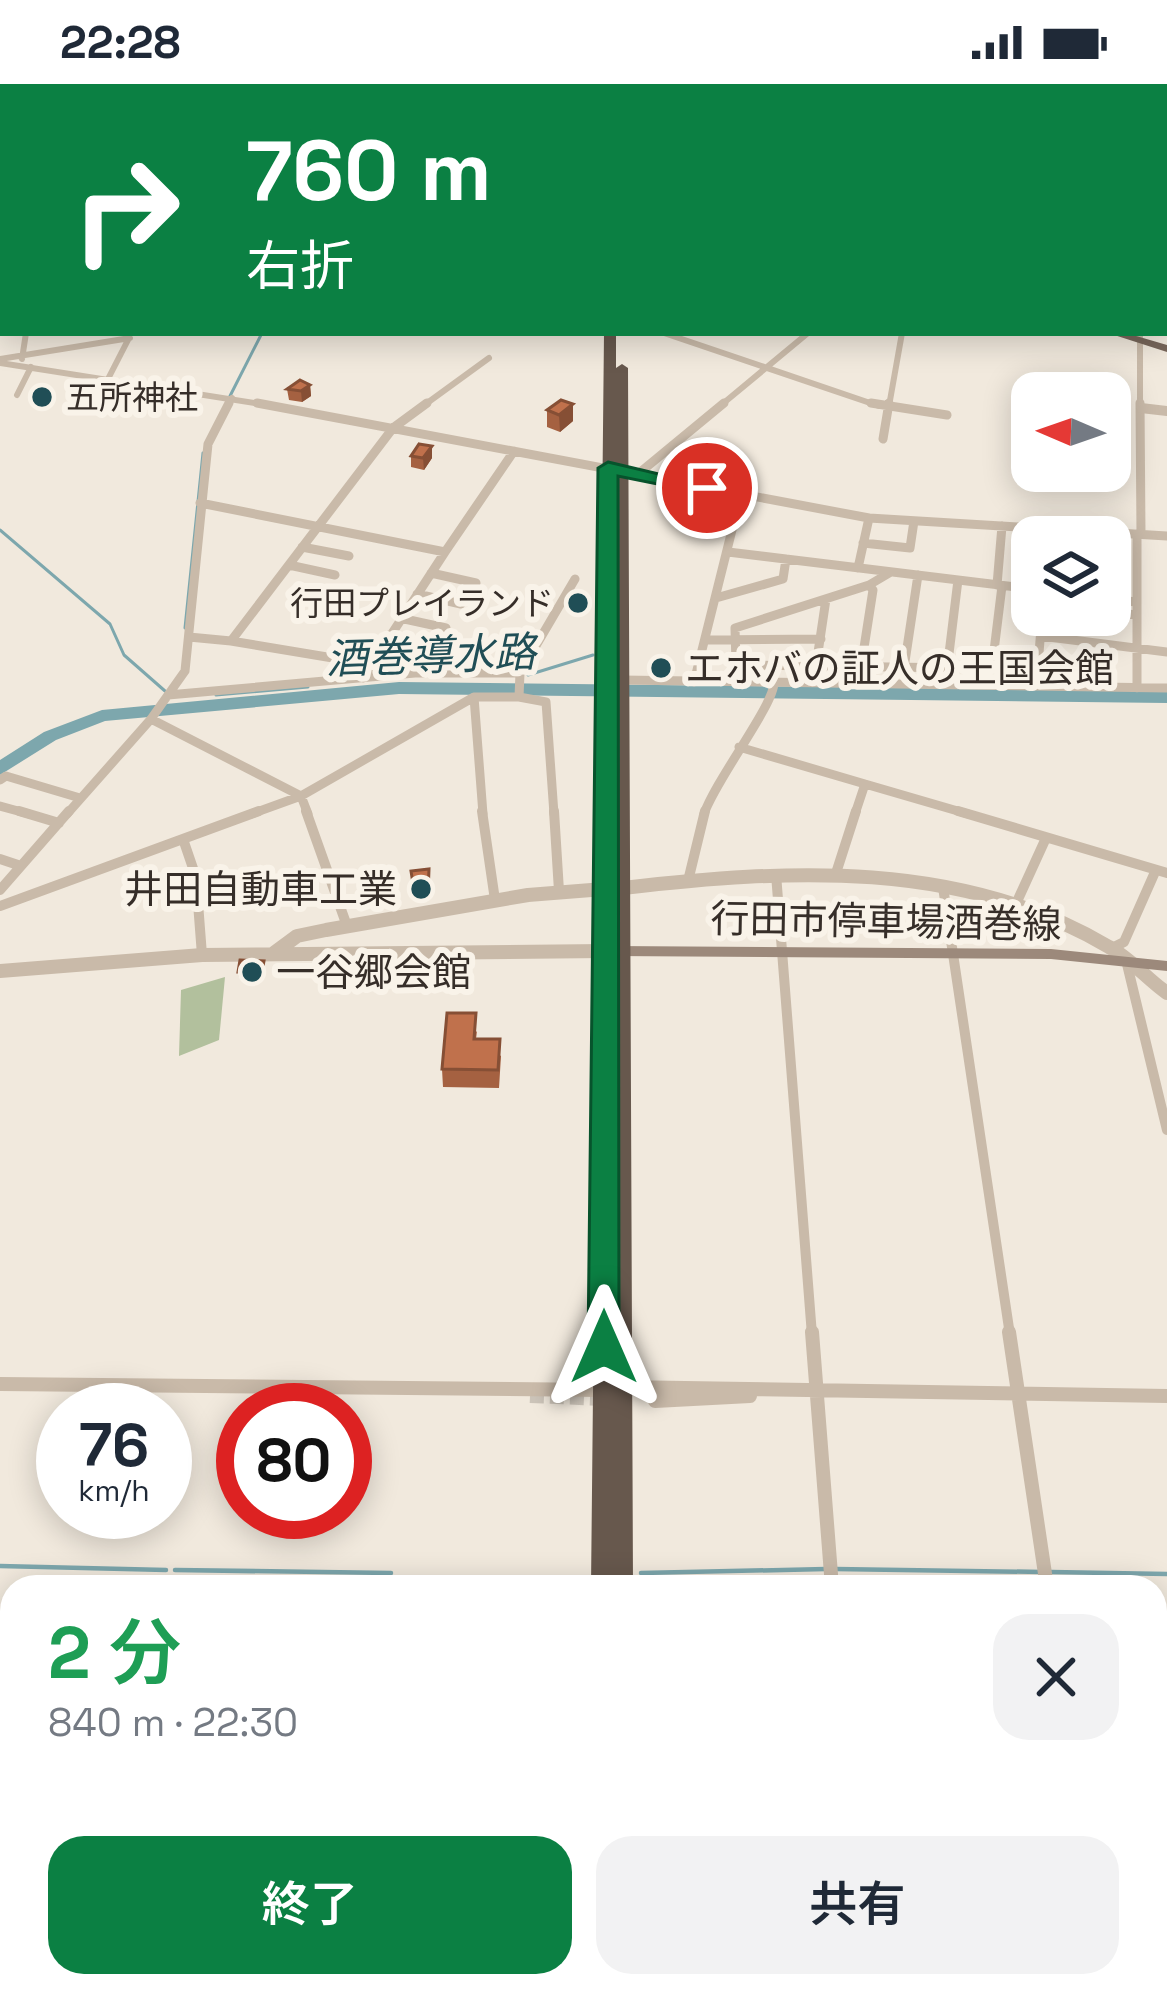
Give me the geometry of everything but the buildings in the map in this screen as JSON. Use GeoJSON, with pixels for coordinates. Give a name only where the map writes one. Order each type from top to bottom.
{"type":"FeatureCollection","features":[{"type":"Feature","properties":{"kind":"highway"},"geometry":{"type":"LineString","coordinates":[[610,336],[623,471]]}},
{"type":"Feature","properties":{"kind":"highway"},"geometry":{"type":"LineString","coordinates":[[621,336],[623,471],[613,889],[613,1388],[621,1575]]}},
{"type":"Feature","properties":{"kind":"highway"},"geometry":{"type":"LineString","coordinates":[[603,1575],[613,1388]]}},
{"type":"Feature","properties":{"kind":"main road"},"geometry":{"type":"LineString","coordinates":[[1140,337],[1167,349]]}},
{"type":"Feature","properties":{"kind":"main road","name":"行田市停車場酒巻線"},"geometry":{"type":"LineString","coordinates":[[613,951],[1119,954],[1167,966]]}},
{"type":"Feature","properties":{"kind":"street"},"geometry":{"type":"LineString","coordinates":[[17,395],[26,366],[26,336]]}},
{"type":"Feature","properties":{"kind":"street"},"geometry":{"type":"LineString","coordinates":[[0,361],[127,336]]}},
{"type":"Feature","properties":{"kind":"street"},"geometry":{"type":"LineString","coordinates":[[110,376],[132,336]]}},
{"type":"Feature","properties":{"kind":"street"},"geometry":{"type":"LineString","coordinates":[[674,336],[888,409],[947,415]]}},
{"type":"Feature","properties":{"kind":"street"},"geometry":{"type":"LineString","coordinates":[[623,471],[804,336]]}},
{"type":"Feature","properties":{"kind":"street"},"geometry":{"type":"LineString","coordinates":[[883,439],[901,336]]}},
{"type":"Feature","properties":{"kind":"street"},"geometry":{"type":"LineString","coordinates":[[1137,688],[1140,337]]}},
{"type":"Feature","properties":{"kind":"street"},"geometry":{"type":"LineString","coordinates":[[231,641],[393,428],[489,358]]}},
{"type":"Feature","properties":{"kind":"street"},"geometry":{"type":"LineString","coordinates":[[0,361],[228,397],[869,518],[1167,536]]}},
{"type":"Feature","properties":{"kind":"street"},"geometry":{"type":"LineString","coordinates":[[0,890],[152,718],[185,670],[208,444],[228,397]]}},
{"type":"Feature","properties":{"kind":"street"},"geometry":{"type":"LineString","coordinates":[[1141,408],[1167,410]]}},
{"type":"Feature","properties":{"kind":"street"},"geometry":{"type":"LineString","coordinates":[[363,678],[514,451]]}},
{"type":"Feature","properties":{"kind":"street"},"geometry":{"type":"LineString","coordinates":[[694,682],[741,494]]}},
{"type":"Feature","properties":{"kind":"street"},"geometry":{"type":"LineString","coordinates":[[200,503],[445,552]]}},
{"type":"Feature","properties":{"kind":"street"},"geometry":{"type":"LineString","coordinates":[[858,568],[869,518]]}},
{"type":"Feature","properties":{"kind":"street"},"geometry":{"type":"LineString","coordinates":[[863,543],[910,548],[914,521]]}},
{"type":"Feature","properties":{"kind":"street"},"geometry":{"type":"LineString","coordinates":[[992,668],[1002,526]]}},
{"type":"Feature","properties":{"kind":"street"},"geometry":{"type":"LineString","coordinates":[[302,547],[349,556]]}},
{"type":"Feature","properties":{"kind":"street"},"geometry":{"type":"LineString","coordinates":[[728,552],[1011,586]]}},
{"type":"Feature","properties":{"kind":"street"},"geometry":{"type":"LineString","coordinates":[[716,598],[783,578],[787,560]]}},
{"type":"Feature","properties":{"kind":"street"},"geometry":{"type":"LineString","coordinates":[[289,566],[334,575]]}},
{"type":"Feature","properties":{"kind":"street"},"geometry":{"type":"LineString","coordinates":[[891,572],[869,585],[735,628],[736,665],[1038,666],[1041,636],[1167,652]]}},
{"type":"Feature","properties":{"kind":"street"},"geometry":{"type":"LineString","coordinates":[[431,573],[476,583]]}},
{"type":"Feature","properties":{"kind":"street"},"geometry":{"type":"LineString","coordinates":[[904,668],[918,575]]}},
{"type":"Feature","properties":{"kind":"street"},"geometry":{"type":"LineString","coordinates":[[520,687],[575,579]]}},
{"type":"Feature","properties":{"kind":"street"},"geometry":{"type":"LineString","coordinates":[[945,686],[958,580]]}},
{"type":"Feature","properties":{"kind":"street"},"geometry":{"type":"LineString","coordinates":[[861,667],[873,590],[869,585]]}},
{"type":"Feature","properties":{"kind":"street"},"geometry":{"type":"LineString","coordinates":[[417,594],[460,604]]}},
{"type":"Feature","properties":{"kind":"street"},"geometry":{"type":"LineString","coordinates":[[816,666],[826,599]]}},
{"type":"Feature","properties":{"kind":"street"},"geometry":{"type":"LineString","coordinates":[[1131,601],[1136,602]]}},
{"type":"Feature","properties":{"kind":"street"},"geometry":{"type":"LineString","coordinates":[[1131,614],[1136,615]]}},
{"type":"Feature","properties":{"kind":"street"},"geometry":{"type":"LineString","coordinates":[[400,618],[446,628]]}},
{"type":"Feature","properties":{"kind":"street"},"geometry":{"type":"LineString","coordinates":[[388,635],[436,646]]}},
{"type":"Feature","properties":{"kind":"street"},"geometry":{"type":"LineString","coordinates":[[189,637],[369,664]]}},
{"type":"Feature","properties":{"kind":"street"},"geometry":{"type":"LineString","coordinates":[[705,640],[821,639]]}},
{"type":"Feature","properties":{"kind":"street"},"geometry":{"type":"LineString","coordinates":[[688,881],[697,829],[714,780],[773,687],[768,666]]}},
{"type":"Feature","properties":{"kind":"street"},"geometry":{"type":"LineString","coordinates":[[165,700],[363,678],[520,687],[546,702],[559,891]]}},
{"type":"Feature","properties":{"kind":"street"},"geometry":{"type":"LineString","coordinates":[[616,688],[694,682],[773,687],[1167,688]]}},
{"type":"Feature","properties":{"kind":"street"},"geometry":{"type":"LineString","coordinates":[[0,906],[301,796],[473,697],[520,687]]}},
{"type":"Feature","properties":{"kind":"street"},"geometry":{"type":"LineString","coordinates":[[473,697],[477,774],[495,900]]}},
{"type":"Feature","properties":{"kind":"street"},"geometry":{"type":"LineString","coordinates":[[152,718],[301,796],[347,926]]}},
{"type":"Feature","properties":{"kind":"street"},"geometry":{"type":"LineString","coordinates":[[739,747],[1161,873],[1119,954],[1167,1130]]}},
{"type":"Feature","properties":{"kind":"street"},"geometry":{"type":"LineString","coordinates":[[0,780],[6,776],[80,798]]}},
{"type":"Feature","properties":{"kind":"street"},"geometry":{"type":"LineString","coordinates":[[837,870],[865,784]]}},
{"type":"Feature","properties":{"kind":"street"},"geometry":{"type":"LineString","coordinates":[[0,806],[59,824]]}},
{"type":"Feature","properties":{"kind":"street"},"geometry":{"type":"LineString","coordinates":[[1016,906],[1046,838]]}},
{"type":"Feature","properties":{"kind":"street"},"geometry":{"type":"LineString","coordinates":[[183,839],[196,877],[202,955]]}},
{"type":"Feature","properties":{"kind":"street"},"geometry":{"type":"LineString","coordinates":[[0,859],[21,866]]}},
{"type":"Feature","properties":{"kind":"street"},"geometry":{"type":"LineString","coordinates":[[274,953],[297,936],[495,900],[837,870],[943,887],[1016,906],[1119,954],[1167,993]]}},
{"type":"Feature","properties":{"kind":"street"},"geometry":{"type":"LineString","coordinates":[[776,874],[831,1575]]}},
{"type":"Feature","properties":{"kind":"street"},"geometry":{"type":"LineString","coordinates":[[943,887],[1045,1575]]}},
{"type":"Feature","properties":{"kind":"street"},"geometry":{"type":"LineString","coordinates":[[0,971],[202,955],[613,951]]}},
{"type":"Feature","properties":{"kind":"street"},"geometry":{"type":"LineString","coordinates":[[0,1384],[1167,1396]]}},
{"type":"Feature","properties":{"kind":"street"},"geometry":{"type":"LineString","coordinates":[[459,1391],[530,1396]]}},
{"type":"Feature","properties":{"kind":"street"},"geometry":{"type":"LineString","coordinates":[[655,1402],[771,1392]]}},
{"type":"Feature","properties":{"kind":"green space"},"geometry":{"type":"Polygon","coordinates":[[[225,977],[219,1040],[179,1056],[181,990],[225,977]]]}},
{"type":"Feature","properties":{"kind":"waterway"},"geometry":{"type":"LineString","coordinates":[[230,396],[260,336]]}},
{"type":"Feature","properties":{"kind":"waterway"},"geometry":{"type":"LineString","coordinates":[[185,628],[203,453]]}},
{"type":"Feature","properties":{"kind":"waterway"},"geometry":{"type":"LineString","coordinates":[[0,530],[110,624],[124,655],[165,691]]}},
{"type":"Feature","properties":{"kind":"waterway"},"geometry":{"type":"LineString","coordinates":[[528,675],[593,655]]}},
{"type":"Feature","properties":{"kind":"waterway"},"geometry":{"type":"LineString","coordinates":[[216,695],[308,687]]}},
{"type":"Feature","properties":{"kind":"waterway","name":"酒巻導水路"},"geometry":{"type":"LineString","coordinates":[[0,769],[50,736],[102,716],[399,688],[1167,697]]}},
{"type":"Feature","properties":{"kind":"waterway"},"geometry":{"type":"LineString","coordinates":[[0,1566],[166,1570]]}},
{"type":"Feature","properties":{"kind":"waterway"},"geometry":{"type":"LineString","coordinates":[[641,1573],[826,1569]]}},
{"type":"Feature","properties":{"kind":"waterway"},"geometry":{"type":"LineString","coordinates":[[835,1569],[1042,1572]]}},
{"type":"Feature","properties":{"kind":"waterway"},"geometry":{"type":"LineString","coordinates":[[175,1570],[391,1573]]}},
{"type":"Feature","properties":{"kind":"waterway"},"geometry":{"type":"LineString","coordinates":[[1051,1572],[1167,1574]]}},
{"type":"Feature","properties":{"kind":"tunnel"},"geometry":{"type":"LineString","coordinates":[[530,1396],[604,1399]]}},
{"type":"Feature","properties":{"kind":"place","name":"五所神社"},"geometry":{"type":"Point","coordinates":[42,397]}},
{"type":"Feature","properties":{"kind":"place","name":"行田プレイランド"},"geometry":{"type":"Point","coordinates":[578,603]}},
{"type":"Feature","properties":{"kind":"place","name":"エホバの証人の王国会館"},"geometry":{"type":"Point","coordinates":[661,668]}},
{"type":"Feature","properties":{"kind":"place","name":"井田自動車工業"},"geometry":{"type":"Point","coordinates":[421,889]}},
{"type":"Feature","properties":{"kind":"place","name":"一谷郷会館"},"geometry":{"type":"Point","coordinates":[252,972]}},
{"type":"Feature","properties":{"kind":"route"},"geometry":{"type":"LineString","coordinates":[[604,1347],[608,468],[707,488]]}}]}
